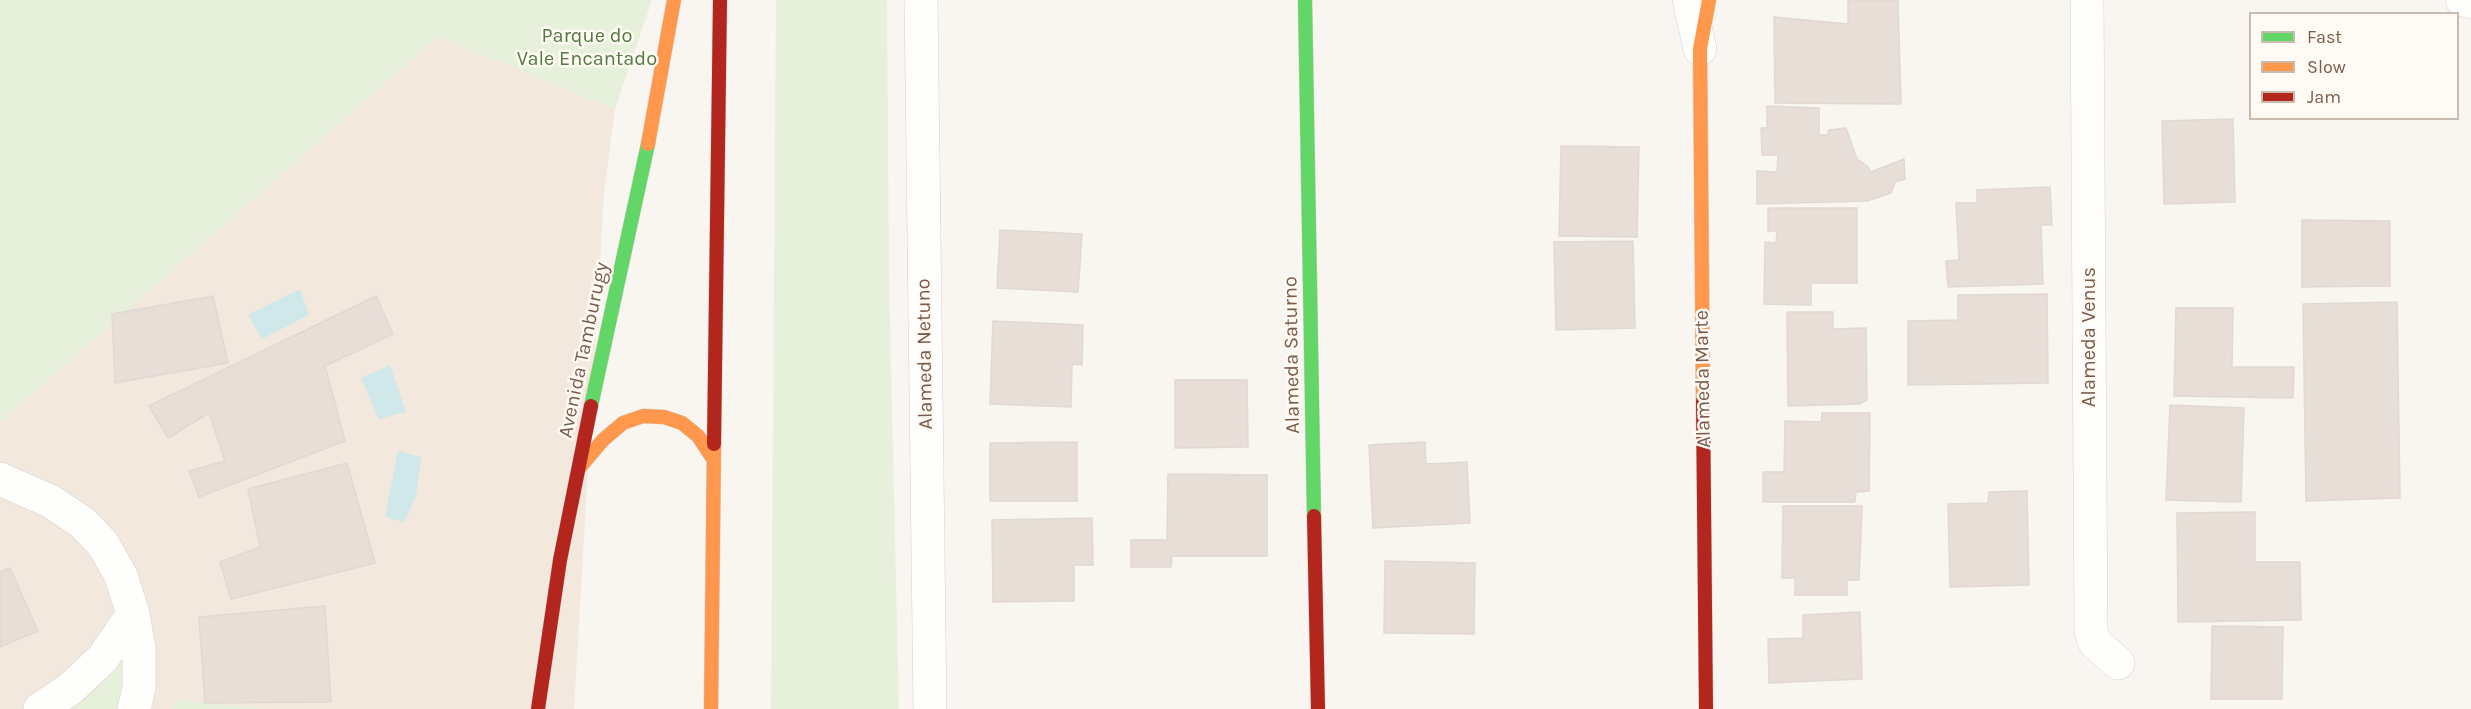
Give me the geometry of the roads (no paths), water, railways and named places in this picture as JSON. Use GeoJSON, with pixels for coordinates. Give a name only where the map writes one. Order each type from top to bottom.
{"type":"FeatureCollection","features":[{"type":"Feature","properties":{"kind":"main road","name":"Avenida Tamburugy"},"geometry":{"type":"LineString","coordinates":[[538,709],[560,560],[577,470],[651,128],[674,0]]}},
{"type":"Feature","properties":{"kind":"main road"},"geometry":{"type":"LineString","coordinates":[[711,709],[712,457],[720,0]]}},
{"type":"Feature","properties":{"kind":"main road","name":"Alameda Saturno"},"geometry":{"type":"LineString","coordinates":[[1305,0],[1318,709]]}},
{"type":"Feature","properties":{"kind":"main road","name":"Alameda Marte"},"geometry":{"type":"LineString","coordinates":[[1706,709],[1700,49],[1709,0]]}},
{"type":"Feature","properties":{"kind":"main road"},"geometry":{"type":"LineString","coordinates":[[577,470],[603,440],[623,423],[643,416],[664,417],[682,423],[698,436],[712,457]]}},
{"type":"Feature","properties":{"kind":"street","name":"Alameda Netuno"},"geometry":{"type":"LineString","coordinates":[[921,0],[930,709]]}},
{"type":"Feature","properties":{"kind":"street","name":"Alameda Marte"},"geometry":{"type":"LineString","coordinates":[[1689,0],[1700,49]]}},
{"type":"Feature","properties":{"kind":"street","name":"Alameda Venus"},"geometry":{"type":"LineString","coordinates":[[2087,0],[2091,632],[2095,643],[2118,663]]}},
{"type":"Feature","properties":{"kind":"street"},"geometry":{"type":"LineString","coordinates":[[2462,0],[2471,2]]}},
{"type":"Feature","properties":{"kind":"street"},"geometry":{"type":"LineString","coordinates":[[0,479],[50,501],[83,523],[103,544],[121,576],[134,614],[139,648],[139,688],[134,709]]}},
{"type":"Feature","properties":{"kind":"street"},"geometry":{"type":"LineString","coordinates":[[40,709],[70,689],[103,658],[134,614]]}},
{"type":"Feature","properties":{"kind":"water"},"geometry":{"type":"Polygon","coordinates":[[[300,289],[309,315],[262,339],[248,315],[300,289]]]}},
{"type":"Feature","properties":{"kind":"water"},"geometry":{"type":"Polygon","coordinates":[[[390,365],[406,412],[379,419],[361,378],[390,365]]]}},
{"type":"Feature","properties":{"kind":"water"},"geometry":{"type":"Polygon","coordinates":[[[398,451],[421,457],[416,497],[404,522],[385,517],[398,451]]]}},
{"type":"Feature","properties":{"kind":"park label","name":"Parque do Vale Encantado"},"geometry":{"type":"Point","coordinates":[587,48]}}]}
